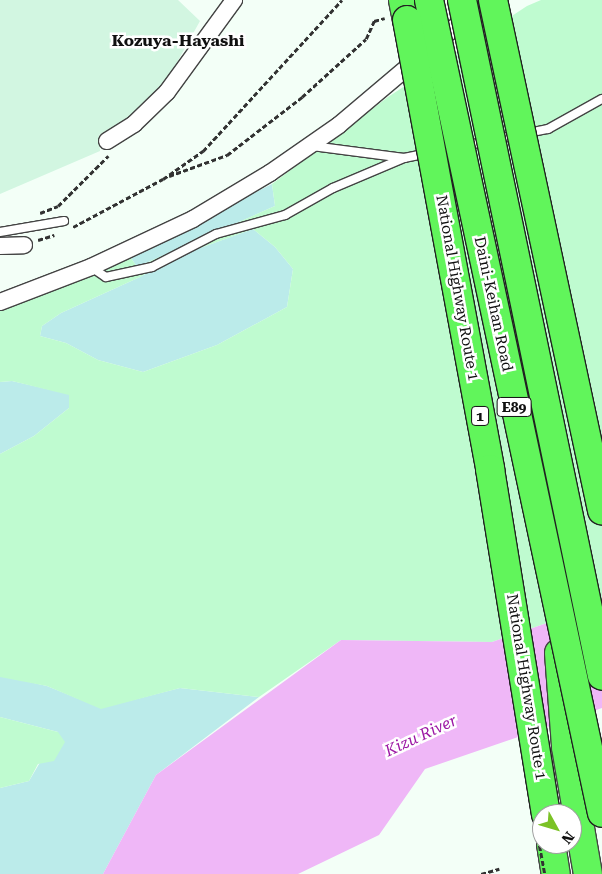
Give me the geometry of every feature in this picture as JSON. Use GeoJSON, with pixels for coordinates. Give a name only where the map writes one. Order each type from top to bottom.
{"type":"FeatureCollection","features":[{"type":"Feature","properties":{"kind":"highway","name":"Daini-Keihan Road"},"geometry":{"type":"LineString","coordinates":[[429,0],[602,813]]}},
{"type":"Feature","properties":{"kind":"highway","name":"E89"},"geometry":{"type":"LineString","coordinates":[[462,0],[602,676]]}},
{"type":"Feature","properties":{"kind":"highway"},"geometry":{"type":"LineString","coordinates":[[493,0],[602,510]]}},
{"type":"Feature","properties":{"kind":"highway","name":"National Highway Route 1"},"geometry":{"type":"LineString","coordinates":[[405,10],[490,469],[544,804]]}},
{"type":"Feature","properties":{"kind":"highway"},"geometry":{"type":"LineString","coordinates":[[586,592],[602,632]]}},
{"type":"Feature","properties":{"kind":"highway"},"geometry":{"type":"LineString","coordinates":[[556,604],[566,747],[588,874]]}},
{"type":"Feature","properties":{"kind":"highway"},"geometry":{"type":"LineString","coordinates":[[553,854],[556,874]]}},
{"type":"Feature","properties":{"kind":"street"},"geometry":{"type":"LineString","coordinates":[[114,137],[167,92],[234,0]]}},
{"type":"Feature","properties":{"kind":"street"},"geometry":{"type":"LineString","coordinates":[[0,302],[91,267],[194,219],[339,125],[487,0]]}},
{"type":"Feature","properties":{"kind":"street"},"geometry":{"type":"LineString","coordinates":[[0,246],[24,245]]}},
{"type":"Feature","properties":{"kind":"lane"},"geometry":{"type":"LineString","coordinates":[[91,267],[106,277],[152,268],[216,234],[285,215],[333,188],[404,158],[548,128],[602,98]]}},
{"type":"Feature","properties":{"kind":"lane"},"geometry":{"type":"LineString","coordinates":[[310,145],[404,158]]}},
{"type":"Feature","properties":{"kind":"lane"},"geometry":{"type":"LineString","coordinates":[[0,232],[64,221]]}},
{"type":"Feature","properties":{"kind":"path"},"geometry":{"type":"LineString","coordinates":[[163,179],[215,140],[342,0]]}},
{"type":"Feature","properties":{"kind":"path"},"geometry":{"type":"LineString","coordinates":[[67,230],[163,179],[227,155],[302,98],[366,39],[374,21]]}},
{"type":"Feature","properties":{"kind":"path"},"geometry":{"type":"LineString","coordinates":[[33,216],[58,206],[109,155],[114,137]]}},
{"type":"Feature","properties":{"kind":"path"},"geometry":{"type":"LineString","coordinates":[[24,245],[59,233]]}},
{"type":"Feature","properties":{"kind":"path"},"geometry":{"type":"LineString","coordinates":[[481,874],[499,869]]}},
{"type":"Feature","properties":{"kind":"shaded area"},"geometry":{"type":"Polygon","coordinates":[[[0,0],[178,0],[200,21],[165,84],[126,119],[99,135],[100,151],[0,194],[0,0]]]}},
{"type":"Feature","properties":{"kind":"shaded area"},"geometry":{"type":"Polygon","coordinates":[[[272,184],[275,206],[137,267],[129,255],[272,184]]]}},
{"type":"Feature","properties":{"kind":"shaded area"},"geometry":{"type":"Polygon","coordinates":[[[253,229],[275,247],[293,269],[287,307],[217,345],[143,372],[98,360],[66,343],[40,336],[42,326],[61,313],[140,277],[175,257],[253,229]]]}},
{"type":"Feature","properties":{"kind":"shaded area"},"geometry":{"type":"Polygon","coordinates":[[[12,381],[69,394],[69,408],[34,436],[0,454],[0,382],[12,381]]]}},
{"type":"Feature","properties":{"kind":"shaded area"},"geometry":{"type":"Polygon","coordinates":[[[3,676],[47,686],[101,708],[180,688],[259,697],[156,775],[103,874],[0,874],[0,788],[29,781],[58,732],[0,717],[0,677],[3,676]]]}},
{"type":"Feature","properties":{"kind":"sand"},"geometry":{"type":"Polygon","coordinates":[[[541,0],[602,0],[602,604],[492,642],[341,640],[259,697],[180,688],[101,709],[47,686],[0,677],[0,454],[34,436],[69,408],[69,395],[12,381],[0,382],[0,294],[129,255],[137,267],[275,206],[272,184],[388,97],[527,6],[541,0]],[[253,229],[175,257],[140,277],[61,313],[42,326],[40,336],[66,343],[98,360],[143,372],[217,345],[287,307],[293,269],[275,247],[253,229]]]}},
{"type":"Feature","properties":{"kind":"sand"},"geometry":{"type":"Polygon","coordinates":[[[0,717],[58,732],[65,742],[54,761],[38,764],[29,781],[0,788],[0,717]]]}},
{"type":"Feature","properties":{"kind":"water","name":"Kizu River"},"geometry":{"type":"Polygon","coordinates":[[[602,604],[602,708],[425,769],[379,835],[298,874],[103,874],[156,775],[341,640],[492,642],[602,604]]]}},
{"type":"Feature","properties":{"kind":"district","name":"Kozuya-Hayashi"},"geometry":{"type":"Point","coordinates":[178,41]}}]}
